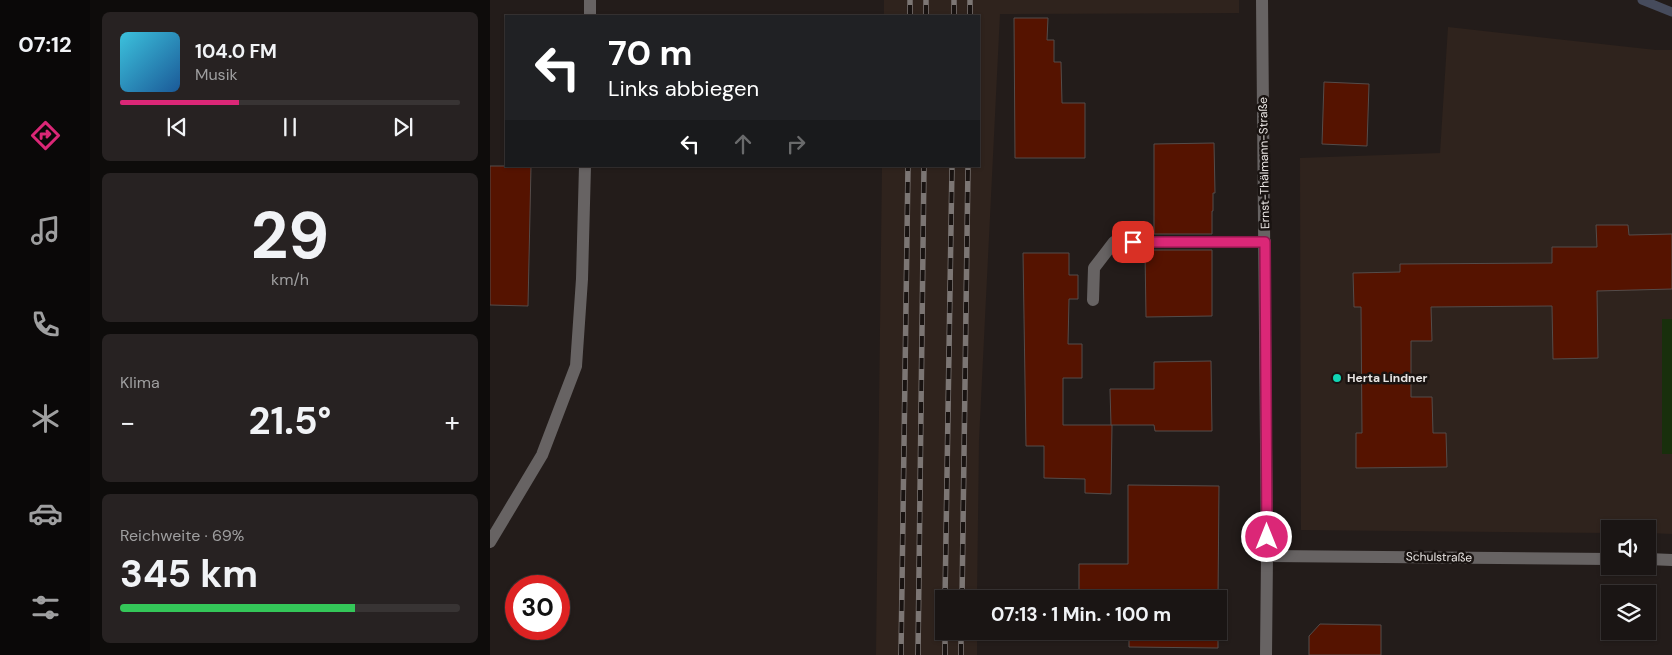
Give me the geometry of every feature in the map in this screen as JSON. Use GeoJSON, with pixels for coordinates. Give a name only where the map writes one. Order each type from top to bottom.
{"type":"FeatureCollection","features":[{"type":"Feature","properties":{"kind":"street"},"geometry":{"type":"LineString","coordinates":[[590,0],[590,15]]}},
{"type":"Feature","properties":{"kind":"street","name":"Ernst-Thälmann-Straße"},"geometry":{"type":"LineString","coordinates":[[1262,0],[1268,556],[1266,655]]}},
{"type":"Feature","properties":{"kind":"street"},"geometry":{"type":"LineString","coordinates":[[490,542],[542,455],[576,366],[582,280],[586,167]]}},
{"type":"Feature","properties":{"kind":"street"},"geometry":{"type":"LineString","coordinates":[[1093,300],[1094,268],[1114,242],[1265,242]]}},
{"type":"Feature","properties":{"kind":"street","name":"Schulstraße"},"geometry":{"type":"LineString","coordinates":[[1268,556],[1601,559]]}},
{"type":"Feature","properties":{"kind":"street"},"geometry":{"type":"LineString","coordinates":[[1656,559],[1672,560]]}},
{"type":"Feature","properties":{"kind":"shaded area"},"geometry":{"type":"Polygon","coordinates":[[[884,0],[1239,0],[1239,13],[1000,14],[979,440],[977,590],[935,590],[935,640],[977,640],[977,655],[876,655],[882,167],[980,167],[980,15],[884,15],[884,0]]]}},
{"type":"Feature","properties":{"kind":"shaded area"},"geometry":{"type":"Polygon","coordinates":[[[1448,27],[1656,50],[1672,50],[1672,534],[1656,533],[1656,520],[1601,520],[1601,533],[1301,530],[1300,158],[1440,153],[1448,27]]]}},
{"type":"Feature","properties":{"kind":"green space"},"geometry":{"type":"Polygon","coordinates":[[[1662,319],[1672,319],[1672,454],[1662,454],[1662,319]]]}},
{"type":"Feature","properties":{"kind":"building"},"geometry":{"type":"Polygon","coordinates":[[[1014,18],[1048,18],[1047,40],[1054,40],[1054,62],[1061,62],[1062,103],[1085,103],[1085,158],[1015,158],[1014,18]]]}},
{"type":"Feature","properties":{"kind":"building"},"geometry":{"type":"Polygon","coordinates":[[[1324,82],[1369,84],[1367,146],[1322,144],[1324,82]]]}},
{"type":"Feature","properties":{"kind":"building"},"geometry":{"type":"Polygon","coordinates":[[[1214,143],[1215,193],[1213,193],[1212,234],[1154,234],[1154,144],[1214,143]]]}},
{"type":"Feature","properties":{"kind":"building"},"geometry":{"type":"Polygon","coordinates":[[[490,166],[531,167],[528,306],[490,305],[490,166]]]}},
{"type":"Feature","properties":{"kind":"building"},"geometry":{"type":"Polygon","coordinates":[[[1596,225],[1628,225],[1629,235],[1672,234],[1672,289],[1597,291],[1598,358],[1553,359],[1552,306],[1431,307],[1432,341],[1411,341],[1411,397],[1432,397],[1433,433],[1446,433],[1447,467],[1356,468],[1356,433],[1362,433],[1361,307],[1354,307],[1353,273],[1400,272],[1400,264],[1552,263],[1552,247],[1597,247],[1596,225]]]}},
{"type":"Feature","properties":{"kind":"building"},"geometry":{"type":"Polygon","coordinates":[[[1145,250],[1212,250],[1212,316],[1146,317],[1145,250]]]}},
{"type":"Feature","properties":{"kind":"building"},"geometry":{"type":"Polygon","coordinates":[[[1023,253],[1069,253],[1069,275],[1078,275],[1078,299],[1069,299],[1068,344],[1082,344],[1082,378],[1063,378],[1063,425],[1112,425],[1111,494],[1085,493],[1085,479],[1044,478],[1044,446],[1026,446],[1023,253]]]}},
{"type":"Feature","properties":{"kind":"building"},"geometry":{"type":"Polygon","coordinates":[[[1211,361],[1212,431],[1155,431],[1154,425],[1111,425],[1110,389],[1154,389],[1154,362],[1211,361]]]}},
{"type":"Feature","properties":{"kind":"building"},"geometry":{"type":"Polygon","coordinates":[[[1128,485],[1219,486],[1218,590],[1079,590],[1079,564],[1128,564],[1128,485]]]}},
{"type":"Feature","properties":{"kind":"building"},"geometry":{"type":"Polygon","coordinates":[[[1320,624],[1381,625],[1381,655],[1309,655],[1309,636],[1320,624]]]}},
{"type":"Feature","properties":{"kind":"building"},"geometry":{"type":"Polygon","coordinates":[[[1129,640],[1218,640],[1218,648],[1129,647],[1129,640]]]}},
{"type":"Feature","properties":{"kind":"waterway"},"geometry":{"type":"LineString","coordinates":[[1642,0],[1672,12]]}},
{"type":"Feature","properties":{"kind":"railway"},"geometry":{"type":"LineString","coordinates":[[910,0],[910,15]]}},
{"type":"Feature","properties":{"kind":"railway"},"geometry":{"type":"LineString","coordinates":[[926,0],[926,15]]}},
{"type":"Feature","properties":{"kind":"railway"},"geometry":{"type":"LineString","coordinates":[[954,0],[954,15]]}},
{"type":"Feature","properties":{"kind":"railway"},"geometry":{"type":"LineString","coordinates":[[970,0],[970,15]]}},
{"type":"Feature","properties":{"kind":"railway"},"geometry":{"type":"LineString","coordinates":[[901,655],[908,167]]}},
{"type":"Feature","properties":{"kind":"railway"},"geometry":{"type":"LineString","coordinates":[[918,655],[924,167]]}},
{"type":"Feature","properties":{"kind":"railway"},"geometry":{"type":"LineString","coordinates":[[945,590],[952,167]]}},
{"type":"Feature","properties":{"kind":"railway"},"geometry":{"type":"LineString","coordinates":[[962,590],[968,167]]}},
{"type":"Feature","properties":{"kind":"railway"},"geometry":{"type":"LineString","coordinates":[[945,640],[945,655]]}},
{"type":"Feature","properties":{"kind":"railway"},"geometry":{"type":"LineString","coordinates":[[961,640],[961,655]]}},
{"type":"Feature","properties":{"kind":"place","name":"Herta Lindner"},"geometry":{"type":"Point","coordinates":[1337,378]}},
{"type":"Feature","properties":{"kind":"route"},"geometry":{"type":"LineString","coordinates":[[1133,242],[1265,242],[1267,537]]}}]}
